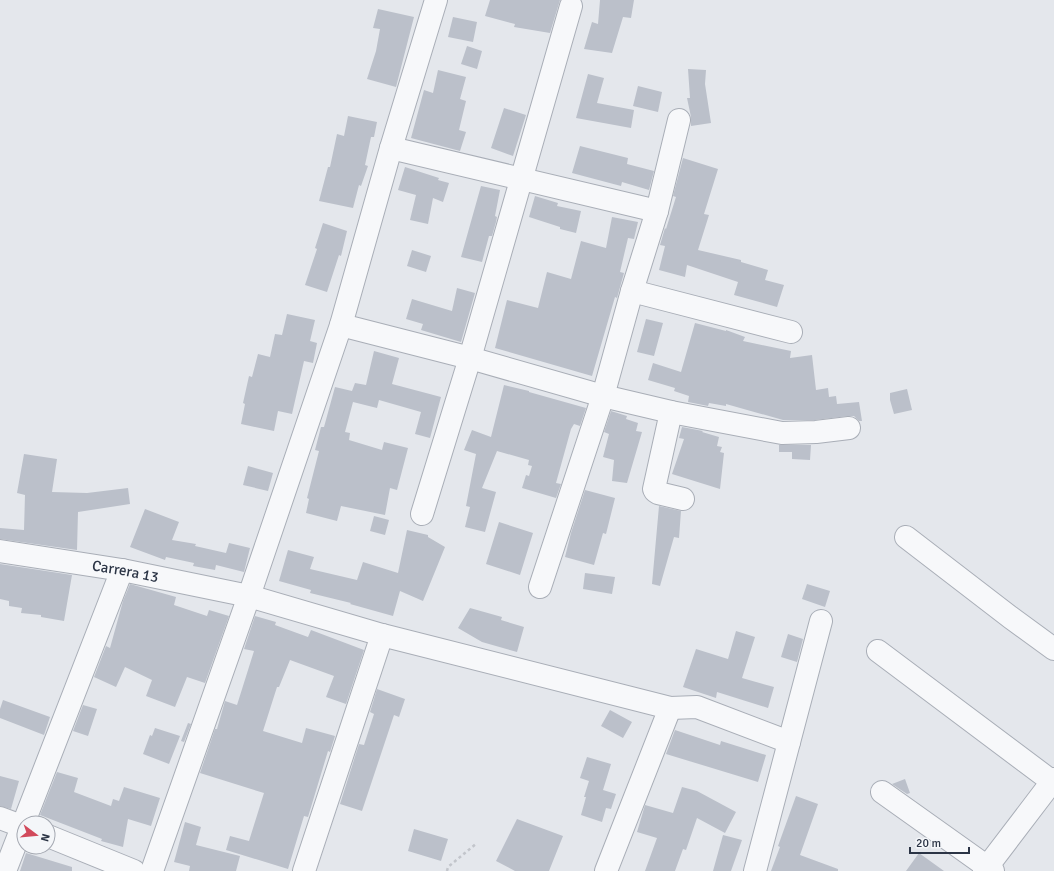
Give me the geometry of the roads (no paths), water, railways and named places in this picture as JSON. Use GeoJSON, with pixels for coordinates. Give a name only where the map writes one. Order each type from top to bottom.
{"type":"FeatureCollection","features":[{"type":"Feature","properties":{"kind":"street"},"geometry":{"type":"LineString","coordinates":[[152,871],[249,596],[341,325],[391,148],[436,0]]}},
{"type":"Feature","properties":{"kind":"street"},"geometry":{"type":"LineString","coordinates":[[422,514],[470,358],[571,6]]}},
{"type":"Feature","properties":{"kind":"street"},"geometry":{"type":"LineString","coordinates":[[540,587],[603,396],[632,291],[657,210],[679,120]]}},
{"type":"Feature","properties":{"kind":"street"},"geometry":{"type":"LineString","coordinates":[[391,148],[657,210]]}},
{"type":"Feature","properties":{"kind":"street"},"geometry":{"type":"LineString","coordinates":[[632,291],[791,332]]}},
{"type":"Feature","properties":{"kind":"street"},"geometry":{"type":"LineString","coordinates":[[341,325],[470,358],[603,396],[671,412],[782,433],[816,432],[849,428]]}},
{"type":"Feature","properties":{"kind":"street"},"geometry":{"type":"LineString","coordinates":[[671,412],[654,489],[658,493],[683,499]]}},
{"type":"Feature","properties":{"kind":"street"},"geometry":{"type":"LineString","coordinates":[[906,537],[1054,649]]}},
{"type":"Feature","properties":{"kind":"street","name":"Carrera 13"},"geometry":{"type":"LineString","coordinates":[[0,551],[122,570],[249,596],[382,634],[670,708],[697,707],[788,742]]}},
{"type":"Feature","properties":{"kind":"street"},"geometry":{"type":"LineString","coordinates":[[27,815],[122,570]]}},
{"type":"Feature","properties":{"kind":"street"},"geometry":{"type":"LineString","coordinates":[[755,871],[821,621]]}},
{"type":"Feature","properties":{"kind":"street"},"geometry":{"type":"LineString","coordinates":[[304,871],[382,634]]}},
{"type":"Feature","properties":{"kind":"street"},"geometry":{"type":"LineString","coordinates":[[878,651],[1053,781],[988,869],[882,792]]}},
{"type":"Feature","properties":{"kind":"street"},"geometry":{"type":"LineString","coordinates":[[606,871],[670,708]]}},
{"type":"Feature","properties":{"kind":"street"},"geometry":{"type":"LineString","coordinates":[[0,818],[16,824]]}},
{"type":"Feature","properties":{"kind":"street"},"geometry":{"type":"LineString","coordinates":[[56,839],[134,871]]}},
{"type":"Feature","properties":{"kind":"street"},"geometry":{"type":"LineString","coordinates":[[5,871],[16,844]]}}]}
